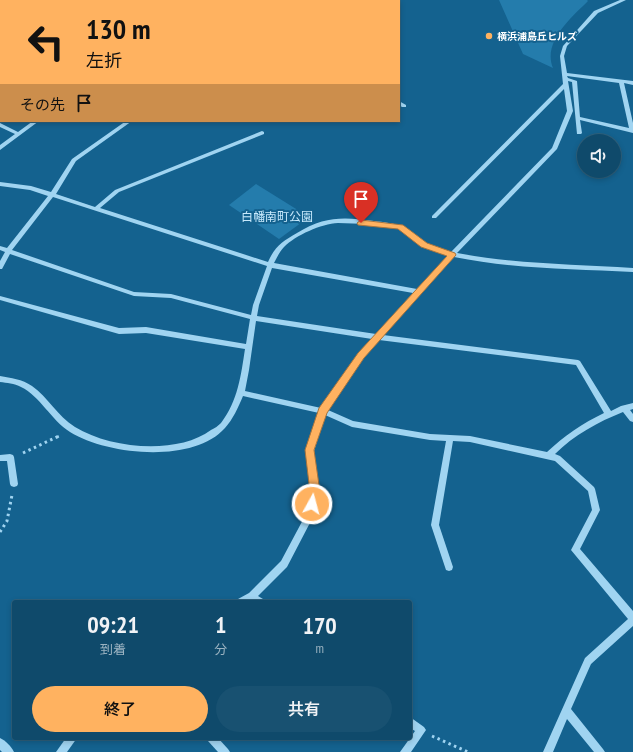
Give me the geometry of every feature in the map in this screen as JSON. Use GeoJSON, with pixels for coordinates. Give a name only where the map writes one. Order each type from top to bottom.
{"type":"FeatureCollection","features":[{"type":"Feature","properties":{"kind":"street"},"geometry":{"type":"LineString","coordinates":[[245,600],[252,596],[284,564],[309,517],[315,492],[310,450],[323,411],[361,355],[452,255],[554,149],[570,111],[562,56],[565,46],[572,36],[596,12],[624,0]]}},
{"type":"Feature","properties":{"kind":"street"},"geometry":{"type":"LineString","coordinates":[[565,79],[574,81],[579,133]]}},
{"type":"Feature","properties":{"kind":"street"},"geometry":{"type":"LineString","coordinates":[[434,217],[565,79],[633,83]]}},
{"type":"Feature","properties":{"kind":"street"},"geometry":{"type":"LineString","coordinates":[[578,118],[633,130],[621,82]]}},
{"type":"Feature","properties":{"kind":"street"},"geometry":{"type":"LineString","coordinates":[[0,148],[35,122]]}},
{"type":"Feature","properties":{"kind":"street"},"geometry":{"type":"LineString","coordinates":[[0,267],[9,250],[52,195],[74,160],[128,122]]}},
{"type":"Feature","properties":{"kind":"street"},"geometry":{"type":"LineString","coordinates":[[0,125],[19,134]]}},
{"type":"Feature","properties":{"kind":"street"},"geometry":{"type":"LineString","coordinates":[[96,209],[117,191],[262,133]]}},
{"type":"Feature","properties":{"kind":"street"},"geometry":{"type":"LineString","coordinates":[[0,184],[32,188],[270,265],[418,292]]}},
{"type":"Feature","properties":{"kind":"street"},"geometry":{"type":"LineString","coordinates":[[0,379],[12,380],[28,386],[62,421],[78,433],[113,445],[135,449],[181,447],[216,432],[228,420],[242,393],[256,305],[270,265],[283,244],[318,224],[335,220],[400,227],[424,245],[452,255],[509,265],[633,270]]}},
{"type":"Feature","properties":{"kind":"street"},"geometry":{"type":"LineString","coordinates":[[0,248],[134,294],[171,296],[254,318],[378,337],[578,363],[608,413]]}},
{"type":"Feature","properties":{"kind":"street"},"geometry":{"type":"LineString","coordinates":[[0,298],[120,331],[146,330],[249,347]]}},
{"type":"Feature","properties":{"kind":"street"},"geometry":{"type":"LineString","coordinates":[[242,393],[323,411],[352,424],[430,437],[470,439],[557,458],[591,489],[596,510],[575,550],[633,619],[588,661],[548,752]]}},
{"type":"Feature","properties":{"kind":"street"},"geometry":{"type":"LineString","coordinates":[[548,456],[559,444],[608,413],[633,406]]}},
{"type":"Feature","properties":{"kind":"street"},"geometry":{"type":"LineString","coordinates":[[624,408],[633,419]]}},
{"type":"Feature","properties":{"kind":"street"},"geometry":{"type":"LineString","coordinates":[[449,568],[435,524],[450,438]]}},
{"type":"Feature","properties":{"kind":"street"},"geometry":{"type":"LineString","coordinates":[[0,458],[10,457],[14,484]]}},
{"type":"Feature","properties":{"kind":"street"},"geometry":{"type":"LineString","coordinates":[[252,596],[257,600]]}},
{"type":"Feature","properties":{"kind":"street"},"geometry":{"type":"LineString","coordinates":[[566,710],[600,752]]}},
{"type":"Feature","properties":{"kind":"street"},"geometry":{"type":"LineString","coordinates":[[405,752],[421,730],[412,723]]}},
{"type":"Feature","properties":{"kind":"street"},"geometry":{"type":"LineString","coordinates":[[61,752],[70,740]]}},
{"type":"Feature","properties":{"kind":"street"},"geometry":{"type":"LineString","coordinates":[[213,740],[226,752]]}},
{"type":"Feature","properties":{"kind":"street"},"geometry":{"type":"LineString","coordinates":[[0,743],[9,752]]}},
{"type":"Feature","properties":{"kind":"path"},"geometry":{"type":"LineString","coordinates":[[10,457],[67,433],[78,433]]}},
{"type":"Feature","properties":{"kind":"path"},"geometry":{"type":"LineString","coordinates":[[0,532],[7,521],[14,484]]}},
{"type":"Feature","properties":{"kind":"path"},"geometry":{"type":"LineString","coordinates":[[421,730],[468,752]]}},
{"type":"Feature","properties":{"kind":"green space"},"geometry":{"type":"Polygon","coordinates":[[[499,0],[588,1],[567,22],[555,40],[551,58],[553,68],[523,54],[499,0]]]}},
{"type":"Feature","properties":{"kind":"green space","name":"白幡南町公園"},"geometry":{"type":"Polygon","coordinates":[[[256,184],[309,217],[279,239],[229,205],[256,184]]]}},
{"type":"Feature","properties":{"kind":"place","name":"横浜浦島丘ヒルズ"},"geometry":{"type":"Point","coordinates":[489,36]}},
{"type":"Feature","properties":{"kind":"route"},"geometry":{"type":"LineString","coordinates":[[312,504],[315,492],[310,450],[323,411],[361,355],[452,255],[424,245],[400,227],[361,223]]}}]}
